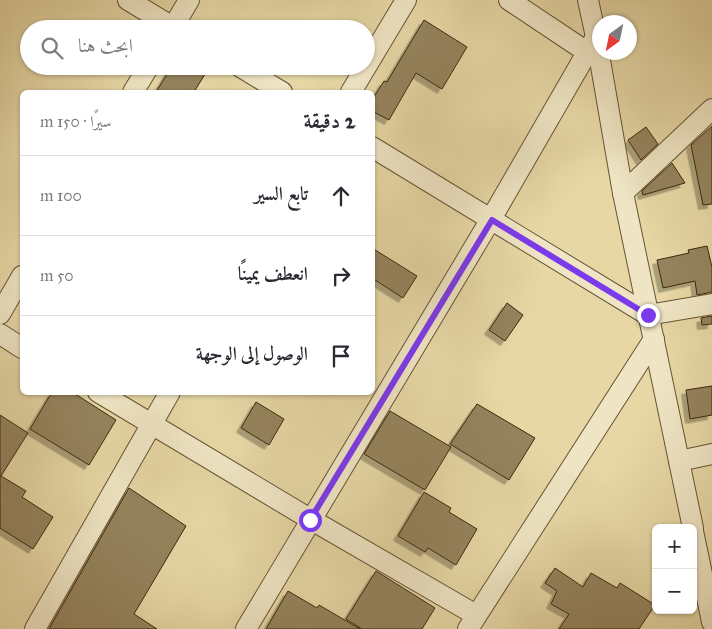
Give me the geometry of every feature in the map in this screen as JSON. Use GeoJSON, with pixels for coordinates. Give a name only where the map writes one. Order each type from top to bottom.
{"type":"FeatureCollection","features":[{"type":"Feature","properties":{"kind":"street"},"geometry":{"type":"LineString","coordinates":[[128,0],[161,20]]}},
{"type":"Feature","properties":{"kind":"street"},"geometry":{"type":"LineString","coordinates":[[178,20],[189,0]]}},
{"type":"Feature","properties":{"kind":"street"},"geometry":{"type":"LineString","coordinates":[[375,52],[406,0]]}},
{"type":"Feature","properties":{"kind":"street"},"geometry":{"type":"LineString","coordinates":[[509,0],[592,44]]}},
{"type":"Feature","properties":{"kind":"street"},"geometry":{"type":"LineString","coordinates":[[246,629],[492,220],[592,44],[588,0]]}},
{"type":"Feature","properties":{"kind":"street"},"geometry":{"type":"LineString","coordinates":[[595,60],[692,524]]}},
{"type":"Feature","properties":{"kind":"street"},"geometry":{"type":"LineString","coordinates":[[134,90],[143,75]]}},
{"type":"Feature","properties":{"kind":"street"},"geometry":{"type":"LineString","coordinates":[[254,75],[279,90]]}},
{"type":"Feature","properties":{"kind":"street"},"geometry":{"type":"LineString","coordinates":[[352,90],[361,75]]}},
{"type":"Feature","properties":{"kind":"street"},"geometry":{"type":"LineString","coordinates":[[623,193],[712,109]]}},
{"type":"Feature","properties":{"kind":"street"},"geometry":{"type":"LineString","coordinates":[[375,149],[648,315],[712,304]]}},
{"type":"Feature","properties":{"kind":"street"},"geometry":{"type":"LineString","coordinates":[[0,314],[20,279]]}},
{"type":"Feature","properties":{"kind":"street"},"geometry":{"type":"LineString","coordinates":[[0,334],[20,347]]}},
{"type":"Feature","properties":{"kind":"street"},"geometry":{"type":"LineString","coordinates":[[103,395],[310,520],[472,622],[654,339]]}},
{"type":"Feature","properties":{"kind":"street"},"geometry":{"type":"LineString","coordinates":[[35,629],[168,395]]}},
{"type":"Feature","properties":{"kind":"street"},"geometry":{"type":"LineString","coordinates":[[679,461],[712,454]]}},
{"type":"Feature","properties":{"kind":"street"},"geometry":{"type":"LineString","coordinates":[[697,548],[711,613],[708,629]]}},
{"type":"Feature","properties":{"kind":"building"},"geometry":{"type":"Polygon","coordinates":[[[424,20],[467,47],[442,89],[416,73],[389,120],[375,113],[375,95],[384,81],[387,82],[424,20]]]}},
{"type":"Feature","properties":{"kind":"building"},"geometry":{"type":"Polygon","coordinates":[[[166,75],[204,75],[195,90],[157,90],[166,75]]]}},
{"type":"Feature","properties":{"kind":"building"},"geometry":{"type":"Polygon","coordinates":[[[712,126],[712,204],[703,205],[691,145],[712,126]]]}},
{"type":"Feature","properties":{"kind":"building"},"geometry":{"type":"Polygon","coordinates":[[[646,127],[658,144],[641,160],[628,140],[646,127]]]}},
{"type":"Feature","properties":{"kind":"building"},"geometry":{"type":"Polygon","coordinates":[[[672,163],[685,183],[643,195],[642,191],[672,163]]]}},
{"type":"Feature","properties":{"kind":"building"},"geometry":{"type":"Polygon","coordinates":[[[707,246],[712,267],[712,292],[697,295],[695,281],[663,288],[657,260],[689,253],[688,250],[707,246]]]}},
{"type":"Feature","properties":{"kind":"building"},"geometry":{"type":"Polygon","coordinates":[[[375,250],[417,276],[403,298],[375,280],[375,250]]]}},
{"type":"Feature","properties":{"kind":"building"},"geometry":{"type":"Polygon","coordinates":[[[507,303],[523,315],[505,341],[489,330],[507,303]]]}},
{"type":"Feature","properties":{"kind":"building"},"geometry":{"type":"Polygon","coordinates":[[[712,316],[712,324],[702,325],[701,318],[712,316]]]}},
{"type":"Feature","properties":{"kind":"building"},"geometry":{"type":"Polygon","coordinates":[[[712,386],[712,415],[690,419],[686,390],[712,386]]]}},
{"type":"Feature","properties":{"kind":"building"},"geometry":{"type":"Polygon","coordinates":[[[50,395],[77,395],[116,420],[89,465],[30,429],[50,395]]]}},
{"type":"Feature","properties":{"kind":"building"},"geometry":{"type":"Polygon","coordinates":[[[256,402],[284,419],[269,445],[241,428],[256,402]]]}},
{"type":"Feature","properties":{"kind":"building"},"geometry":{"type":"Polygon","coordinates":[[[477,404],[535,438],[509,480],[450,444],[477,404]]]}},
{"type":"Feature","properties":{"kind":"building"},"geometry":{"type":"Polygon","coordinates":[[[390,411],[451,447],[425,490],[364,454],[390,411]]]}},
{"type":"Feature","properties":{"kind":"building"},"geometry":{"type":"Polygon","coordinates":[[[0,415],[28,433],[1,476],[26,491],[22,497],[53,517],[33,549],[0,528],[0,415]]]}},
{"type":"Feature","properties":{"kind":"building"},"geometry":{"type":"Polygon","coordinates":[[[129,488],[186,526],[134,614],[157,629],[49,629],[129,488]]]}},
{"type":"Feature","properties":{"kind":"building"},"geometry":{"type":"Polygon","coordinates":[[[424,492],[451,508],[449,512],[477,529],[456,565],[428,548],[425,552],[398,536],[424,492]]]}},
{"type":"Feature","properties":{"kind":"building"},"geometry":{"type":"Polygon","coordinates":[[[555,568],[583,587],[591,573],[617,588],[620,583],[652,603],[652,610],[639,629],[559,629],[569,614],[551,604],[557,591],[545,583],[555,568]]]}},
{"type":"Feature","properties":{"kind":"building"},"geometry":{"type":"Polygon","coordinates":[[[376,571],[435,608],[422,629],[362,629],[346,619],[376,571]]]}},
{"type":"Feature","properties":{"kind":"building"},"geometry":{"type":"Polygon","coordinates":[[[288,591],[317,608],[319,605],[360,629],[266,629],[288,591]]]}},
{"type":"Feature","properties":{"kind":"route"},"geometry":{"type":"LineString","coordinates":[[310,520],[492,220],[648,315]]}}]}
